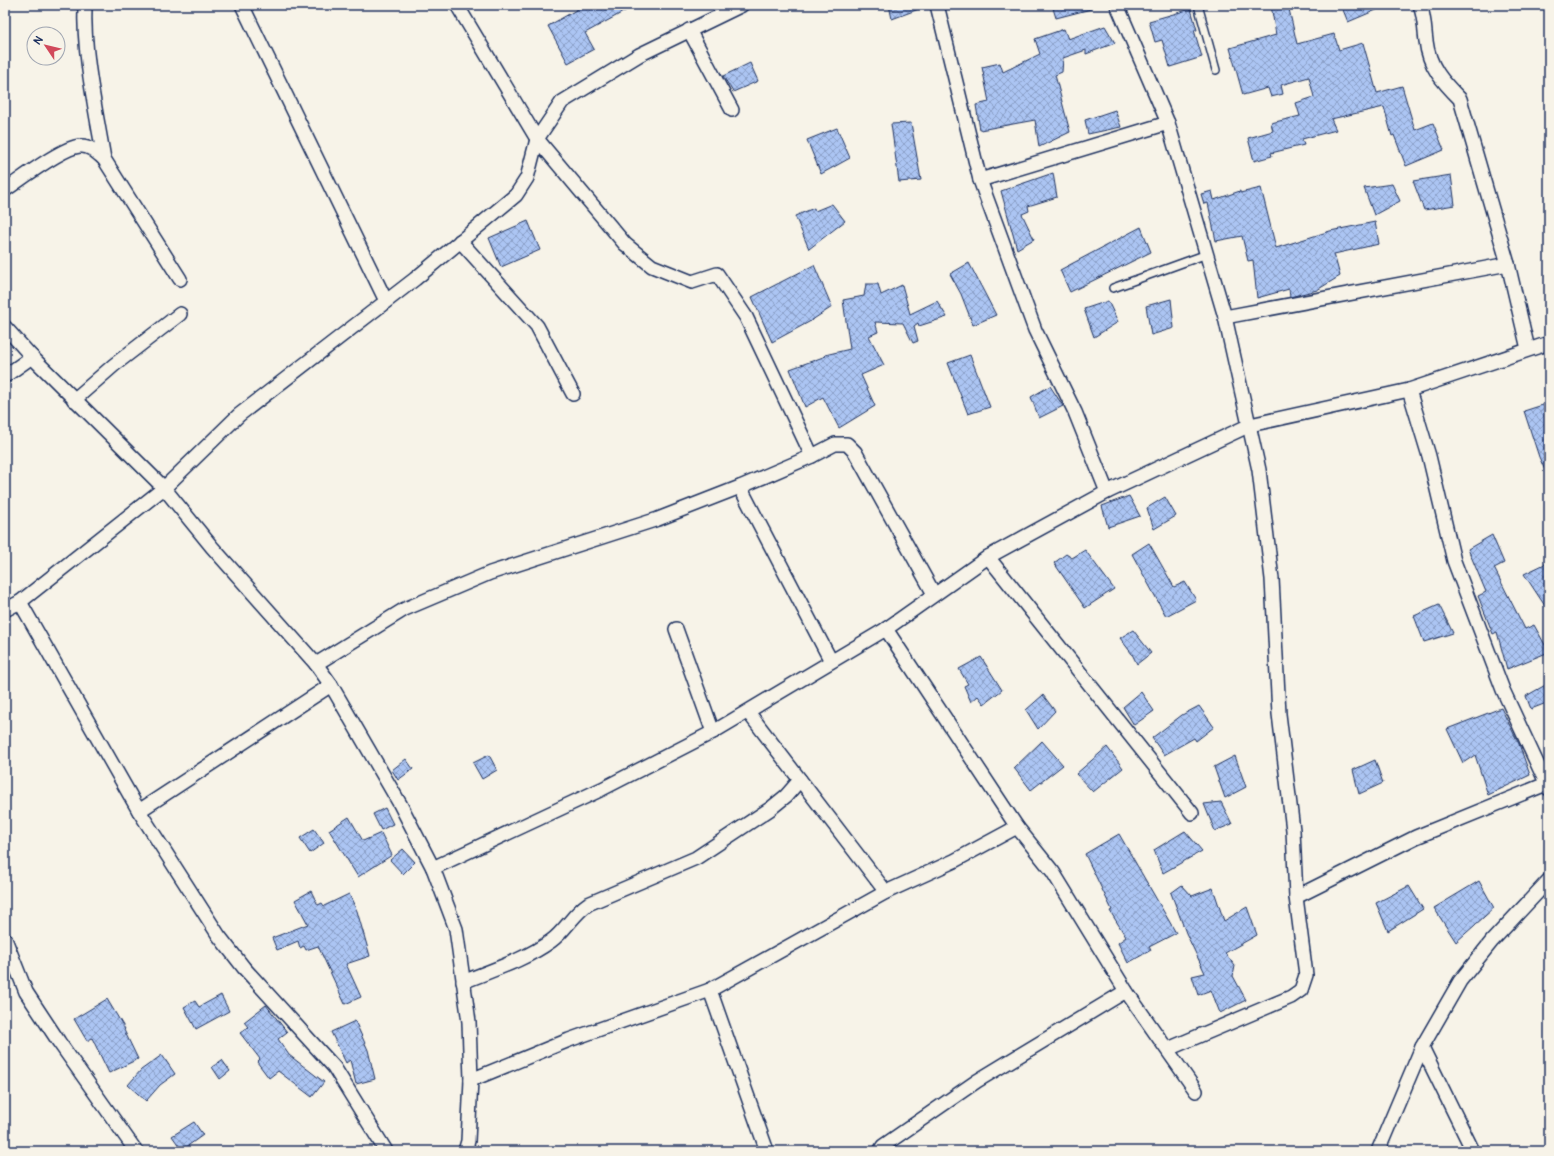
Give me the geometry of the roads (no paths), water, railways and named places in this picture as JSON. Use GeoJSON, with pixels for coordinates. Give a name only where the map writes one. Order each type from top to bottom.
{"type":"FeatureCollection","features":[{"type":"Feature","properties":{"kind":"street"},"geometry":{"type":"LineString","coordinates":[[85,5],[84,17],[91,80],[104,159]]}},
{"type":"Feature","properties":{"kind":"street"},"geometry":{"type":"LineString","coordinates":[[242,5],[386,301]]}},
{"type":"Feature","properties":{"kind":"street"},"geometry":{"type":"LineString","coordinates":[[457,5],[537,139],[625,244],[652,266],[692,282],[717,274],[746,317],[812,456]]}},
{"type":"Feature","properties":{"kind":"street"},"geometry":{"type":"LineString","coordinates":[[5,610],[20,602],[164,488],[238,415],[415,279],[516,196],[527,178],[537,139],[562,102],[639,55],[742,5]]}},
{"type":"Feature","properties":{"kind":"street"},"geometry":{"type":"LineString","coordinates":[[937,5],[980,180],[1035,330],[1075,412],[1107,492]]}},
{"type":"Feature","properties":{"kind":"street"},"geometry":{"type":"LineString","coordinates":[[1117,5],[1168,124],[1226,318],[1243,402],[1250,425],[1258,470],[1272,579],[1279,714],[1293,830],[1296,897],[1306,975],[1301,990],[1291,997],[1168,1049]]}},
{"type":"Feature","properties":{"kind":"street"},"geometry":{"type":"LineString","coordinates":[[1420,5],[1425,18],[1426,42],[1431,64],[1442,81],[1460,99],[1508,264],[1528,349]]}},
{"type":"Feature","properties":{"kind":"street"},"geometry":{"type":"LineString","coordinates":[[689,30],[732,110]]}},
{"type":"Feature","properties":{"kind":"street"},"geometry":{"type":"LineString","coordinates":[[980,180],[1168,124]]}},
{"type":"Feature","properties":{"kind":"street"},"geometry":{"type":"LineString","coordinates":[[5,190],[66,150],[80,146],[91,147],[104,159],[180,279]]}},
{"type":"Feature","properties":{"kind":"street"},"geometry":{"type":"LineString","coordinates":[[460,241],[537,326],[573,394]]}},
{"type":"Feature","properties":{"kind":"street"},"geometry":{"type":"LineString","coordinates":[[1226,318],[1508,264]]}},
{"type":"Feature","properties":{"kind":"street"},"geometry":{"type":"LineString","coordinates":[[74,400],[114,365],[180,314]]}},
{"type":"Feature","properties":{"kind":"street"},"geometry":{"type":"LineString","coordinates":[[5,327],[74,400],[164,488],[212,547],[316,664],[331,685],[400,804],[433,868],[456,929],[469,1022],[471,1080],[468,1142],[465,1151]]}},
{"type":"Feature","properties":{"kind":"street"},"geometry":{"type":"LineString","coordinates":[[433,868],[602,789],[713,732],[886,629],[988,557],[1107,492],[1250,425],[1409,390],[1549,343]]}},
{"type":"Feature","properties":{"kind":"street"},"geometry":{"type":"LineString","coordinates":[[5,376],[32,357]]}},
{"type":"Feature","properties":{"kind":"street"},"geometry":{"type":"LineString","coordinates":[[1296,897],[1416,837],[1547,786],[1503,690],[1454,561],[1429,456],[1409,390]]}},
{"type":"Feature","properties":{"kind":"street"},"geometry":{"type":"LineString","coordinates":[[316,664],[412,606],[490,573],[658,519],[740,487],[812,456],[835,444],[847,444],[855,452],[934,594]]}},
{"type":"Feature","properties":{"kind":"street"},"geometry":{"type":"LineString","coordinates":[[740,487],[831,661]]}},
{"type":"Feature","properties":{"kind":"street"},"geometry":{"type":"LineString","coordinates":[[988,557],[1192,813]]}},
{"type":"Feature","properties":{"kind":"street"},"geometry":{"type":"LineString","coordinates":[[20,602],[139,811],[219,936],[244,968],[334,1067],[386,1151]]}},
{"type":"Feature","properties":{"kind":"street"},"geometry":{"type":"LineString","coordinates":[[676,629],[713,732]]}},
{"type":"Feature","properties":{"kind":"street"},"geometry":{"type":"LineString","coordinates":[[886,629],[1017,827],[1053,872],[1126,991],[1196,1091]]}},
{"type":"Feature","properties":{"kind":"street"},"geometry":{"type":"LineString","coordinates":[[139,811],[331,685]]}},
{"type":"Feature","properties":{"kind":"street"},"geometry":{"type":"LineString","coordinates":[[748,712],[886,892]]}},
{"type":"Feature","properties":{"kind":"street"},"geometry":{"type":"LineString","coordinates":[[463,982],[514,961],[543,946],[559,934],[576,913],[588,904],[696,858],[770,809],[786,796],[800,780]]}},
{"type":"Feature","properties":{"kind":"street"},"geometry":{"type":"LineString","coordinates":[[471,1080],[569,1040],[710,990],[886,892],[954,861],[1017,827]]}},
{"type":"Feature","properties":{"kind":"street"},"geometry":{"type":"LineString","coordinates":[[1378,1151],[1422,1047],[1460,980],[1492,941],[1549,880]]}},
{"type":"Feature","properties":{"kind":"street"},"geometry":{"type":"LineString","coordinates":[[5,938],[26,992],[59,1042],[136,1151]]}},
{"type":"Feature","properties":{"kind":"street"},"geometry":{"type":"LineString","coordinates":[[710,990],[767,1151]]}},
{"type":"Feature","properties":{"kind":"street"},"geometry":{"type":"LineString","coordinates":[[880,1151],[883,1146],[978,1081],[1126,991]]}},
{"type":"Feature","properties":{"kind":"street"},"geometry":{"type":"LineString","coordinates":[[1422,1047],[1472,1151]]}},
{"type":"Feature","properties":{"kind":"lane"},"geometry":{"type":"LineString","coordinates":[[1198,5],[1216,70]]}},
{"type":"Feature","properties":{"kind":"lane"},"geometry":{"type":"LineString","coordinates":[[1113,288],[1206,254]]}}]}
